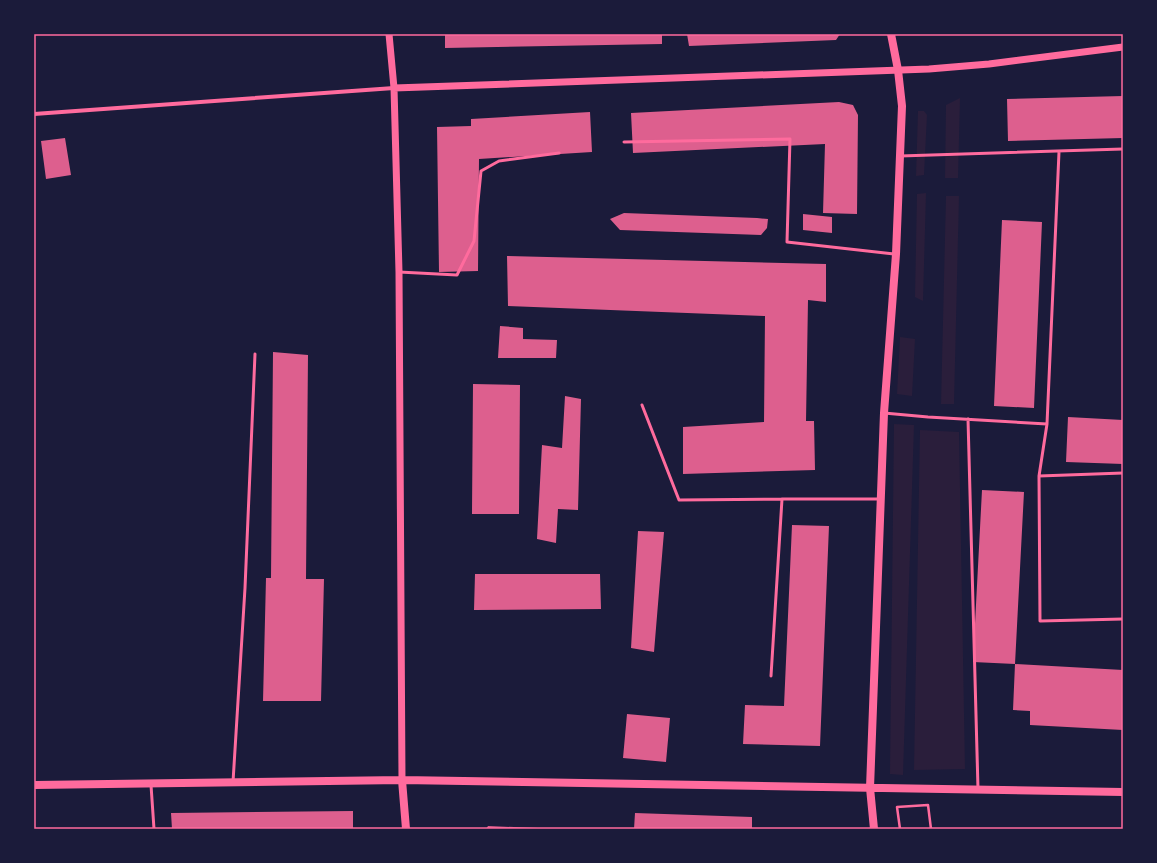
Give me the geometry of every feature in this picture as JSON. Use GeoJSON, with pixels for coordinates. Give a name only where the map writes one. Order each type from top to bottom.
{"type":"FeatureCollection","features":[{"type":"Feature","properties":{"kind":"main road"},"geometry":{"type":"LineString","coordinates":[[874,829],[870,788],[880,499],[884,414],[896,254],[902,106],[898,70],[891,34]]}},
{"type":"Feature","properties":{"kind":"main road"},"geometry":{"type":"LineString","coordinates":[[402,780],[406,829]]}},
{"type":"Feature","properties":{"kind":"main road"},"geometry":{"type":"LineString","coordinates":[[34,785],[402,780],[1123,792]]}},
{"type":"Feature","properties":{"kind":"street"},"geometry":{"type":"LineString","coordinates":[[389,34],[394,88],[399,272],[402,780]]}},
{"type":"Feature","properties":{"kind":"street"},"geometry":{"type":"LineString","coordinates":[[34,114],[394,88],[898,70],[989,64],[1123,47]]}},
{"type":"Feature","properties":{"kind":"lane"},"geometry":{"type":"LineString","coordinates":[[624,142],[790,139],[787,242],[896,254]]}},
{"type":"Feature","properties":{"kind":"lane"},"geometry":{"type":"LineString","coordinates":[[900,156],[1123,149]]}},
{"type":"Feature","properties":{"kind":"lane"},"geometry":{"type":"LineString","coordinates":[[1059,152],[1048,424],[1039,476],[1040,620],[1123,620]]}},
{"type":"Feature","properties":{"kind":"lane"},"geometry":{"type":"LineString","coordinates":[[399,272],[457,275],[474,241],[481,171],[499,161],[559,153]]}},
{"type":"Feature","properties":{"kind":"lane"},"geometry":{"type":"LineString","coordinates":[[233,782],[245,588],[254,354]]}},
{"type":"Feature","properties":{"kind":"lane"},"geometry":{"type":"LineString","coordinates":[[642,405],[679,500],[880,499]]}},
{"type":"Feature","properties":{"kind":"lane"},"geometry":{"type":"LineString","coordinates":[[884,414],[1048,424]]}},
{"type":"Feature","properties":{"kind":"lane"},"geometry":{"type":"LineString","coordinates":[[968,419],[978,790]]}},
{"type":"Feature","properties":{"kind":"lane"},"geometry":{"type":"LineString","coordinates":[[1039,476],[1123,473]]}},
{"type":"Feature","properties":{"kind":"lane"},"geometry":{"type":"LineString","coordinates":[[771,676],[782,499]]}},
{"type":"Feature","properties":{"kind":"lane"},"geometry":{"type":"LineString","coordinates":[[150,783],[154,829]]}},
{"type":"Feature","properties":{"kind":"path"},"geometry":{"type":"LineString","coordinates":[[900,829],[897,807],[928,805],[931,829]]}},
{"type":"Feature","properties":{"kind":"shaded area"},"geometry":{"type":"Polygon","coordinates":[[[960,98],[958,178],[945,178],[946,105],[960,98]]]}},
{"type":"Feature","properties":{"kind":"shaded area"},"geometry":{"type":"Polygon","coordinates":[[[918,111],[924,111],[927,115],[924,175],[916,176],[918,111]]]}},
{"type":"Feature","properties":{"kind":"shaded area"},"geometry":{"type":"Polygon","coordinates":[[[926,193],[923,301],[915,297],[917,194],[926,193]]]}},
{"type":"Feature","properties":{"kind":"shaded area"},"geometry":{"type":"Polygon","coordinates":[[[946,196],[959,196],[954,404],[941,404],[946,196]]]}},
{"type":"Feature","properties":{"kind":"shaded area"},"geometry":{"type":"Polygon","coordinates":[[[900,337],[915,339],[912,396],[897,394],[900,337]]]}},
{"type":"Feature","properties":{"kind":"shaded area"},"geometry":{"type":"Polygon","coordinates":[[[894,424],[914,425],[903,775],[890,774],[894,424]]]}},
{"type":"Feature","properties":{"kind":"shaded area"},"geometry":{"type":"Polygon","coordinates":[[[920,430],[959,432],[965,769],[914,770],[920,430]]]}},
{"type":"Feature","properties":{"kind":"building"},"geometry":{"type":"Polygon","coordinates":[[[445,34],[662,34],[662,44],[445,48],[445,34]]]}},
{"type":"Feature","properties":{"kind":"building"},"geometry":{"type":"Polygon","coordinates":[[[687,34],[840,34],[836,40],[689,46],[687,34]]]}},
{"type":"Feature","properties":{"kind":"building"},"geometry":{"type":"Polygon","coordinates":[[[1123,96],[1123,138],[1008,141],[1007,99],[1123,96]]]}},
{"type":"Feature","properties":{"kind":"building"},"geometry":{"type":"Polygon","coordinates":[[[839,102],[853,105],[858,115],[857,214],[823,213],[825,144],[633,153],[631,113],[839,102]]]}},
{"type":"Feature","properties":{"kind":"building"},"geometry":{"type":"Polygon","coordinates":[[[590,112],[592,152],[479,159],[478,271],[439,272],[437,127],[471,126],[471,119],[590,112]]]}},
{"type":"Feature","properties":{"kind":"building"},"geometry":{"type":"Polygon","coordinates":[[[65,138],[71,175],[46,179],[41,141],[65,138]]]}},
{"type":"Feature","properties":{"kind":"building"},"geometry":{"type":"Polygon","coordinates":[[[624,213],[768,219],[767,228],[761,235],[620,230],[610,219],[624,213]]]}},
{"type":"Feature","properties":{"kind":"building"},"geometry":{"type":"Polygon","coordinates":[[[803,214],[832,217],[832,233],[803,230],[803,214]]]}},
{"type":"Feature","properties":{"kind":"building"},"geometry":{"type":"Polygon","coordinates":[[[1002,220],[1042,222],[1034,408],[994,406],[1002,220]]]}},
{"type":"Feature","properties":{"kind":"building"},"geometry":{"type":"Polygon","coordinates":[[[507,256],[826,264],[826,302],[808,300],[806,421],[814,421],[815,470],[683,474],[683,427],[764,422],[765,316],[508,306],[507,256]]]}},
{"type":"Feature","properties":{"kind":"building"},"geometry":{"type":"Polygon","coordinates":[[[500,326],[523,328],[523,339],[557,340],[556,358],[498,358],[500,326]]]}},
{"type":"Feature","properties":{"kind":"building"},"geometry":{"type":"Polygon","coordinates":[[[273,352],[308,355],[306,579],[324,579],[321,701],[263,701],[266,578],[271,578],[273,352]]]}},
{"type":"Feature","properties":{"kind":"building"},"geometry":{"type":"Polygon","coordinates":[[[473,384],[520,385],[519,514],[472,514],[473,384]]]}},
{"type":"Feature","properties":{"kind":"building"},"geometry":{"type":"Polygon","coordinates":[[[565,396],[581,399],[578,510],[558,509],[556,543],[537,539],[542,445],[562,448],[565,396]]]}},
{"type":"Feature","properties":{"kind":"building"},"geometry":{"type":"Polygon","coordinates":[[[1068,417],[1123,420],[1123,464],[1066,462],[1068,417]]]}},
{"type":"Feature","properties":{"kind":"building"},"geometry":{"type":"Polygon","coordinates":[[[982,490],[1024,492],[1015,664],[973,662],[982,490]]]}},
{"type":"Feature","properties":{"kind":"building"},"geometry":{"type":"Polygon","coordinates":[[[792,525],[829,526],[820,746],[743,744],[745,705],[784,706],[792,525]]]}},
{"type":"Feature","properties":{"kind":"building"},"geometry":{"type":"Polygon","coordinates":[[[638,531],[664,532],[654,652],[631,648],[638,531]]]}},
{"type":"Feature","properties":{"kind":"building"},"geometry":{"type":"Polygon","coordinates":[[[475,574],[600,574],[601,609],[474,610],[475,574]]]}},
{"type":"Feature","properties":{"kind":"building"},"geometry":{"type":"Polygon","coordinates":[[[1015,664],[1123,670],[1123,730],[1030,725],[1030,711],[1013,710],[1015,664]]]}},
{"type":"Feature","properties":{"kind":"building"},"geometry":{"type":"Polygon","coordinates":[[[627,714],[670,718],[666,762],[623,758],[627,714]]]}},
{"type":"Feature","properties":{"kind":"building"},"geometry":{"type":"Polygon","coordinates":[[[353,811],[353,829],[172,829],[171,813],[353,811]]]}},
{"type":"Feature","properties":{"kind":"building"},"geometry":{"type":"Polygon","coordinates":[[[635,813],[752,817],[752,829],[634,829],[635,813]]]}},
{"type":"Feature","properties":{"kind":"building"},"geometry":{"type":"Polygon","coordinates":[[[488,826],[538,828],[538,829],[486,829],[488,826]]]}}]}
